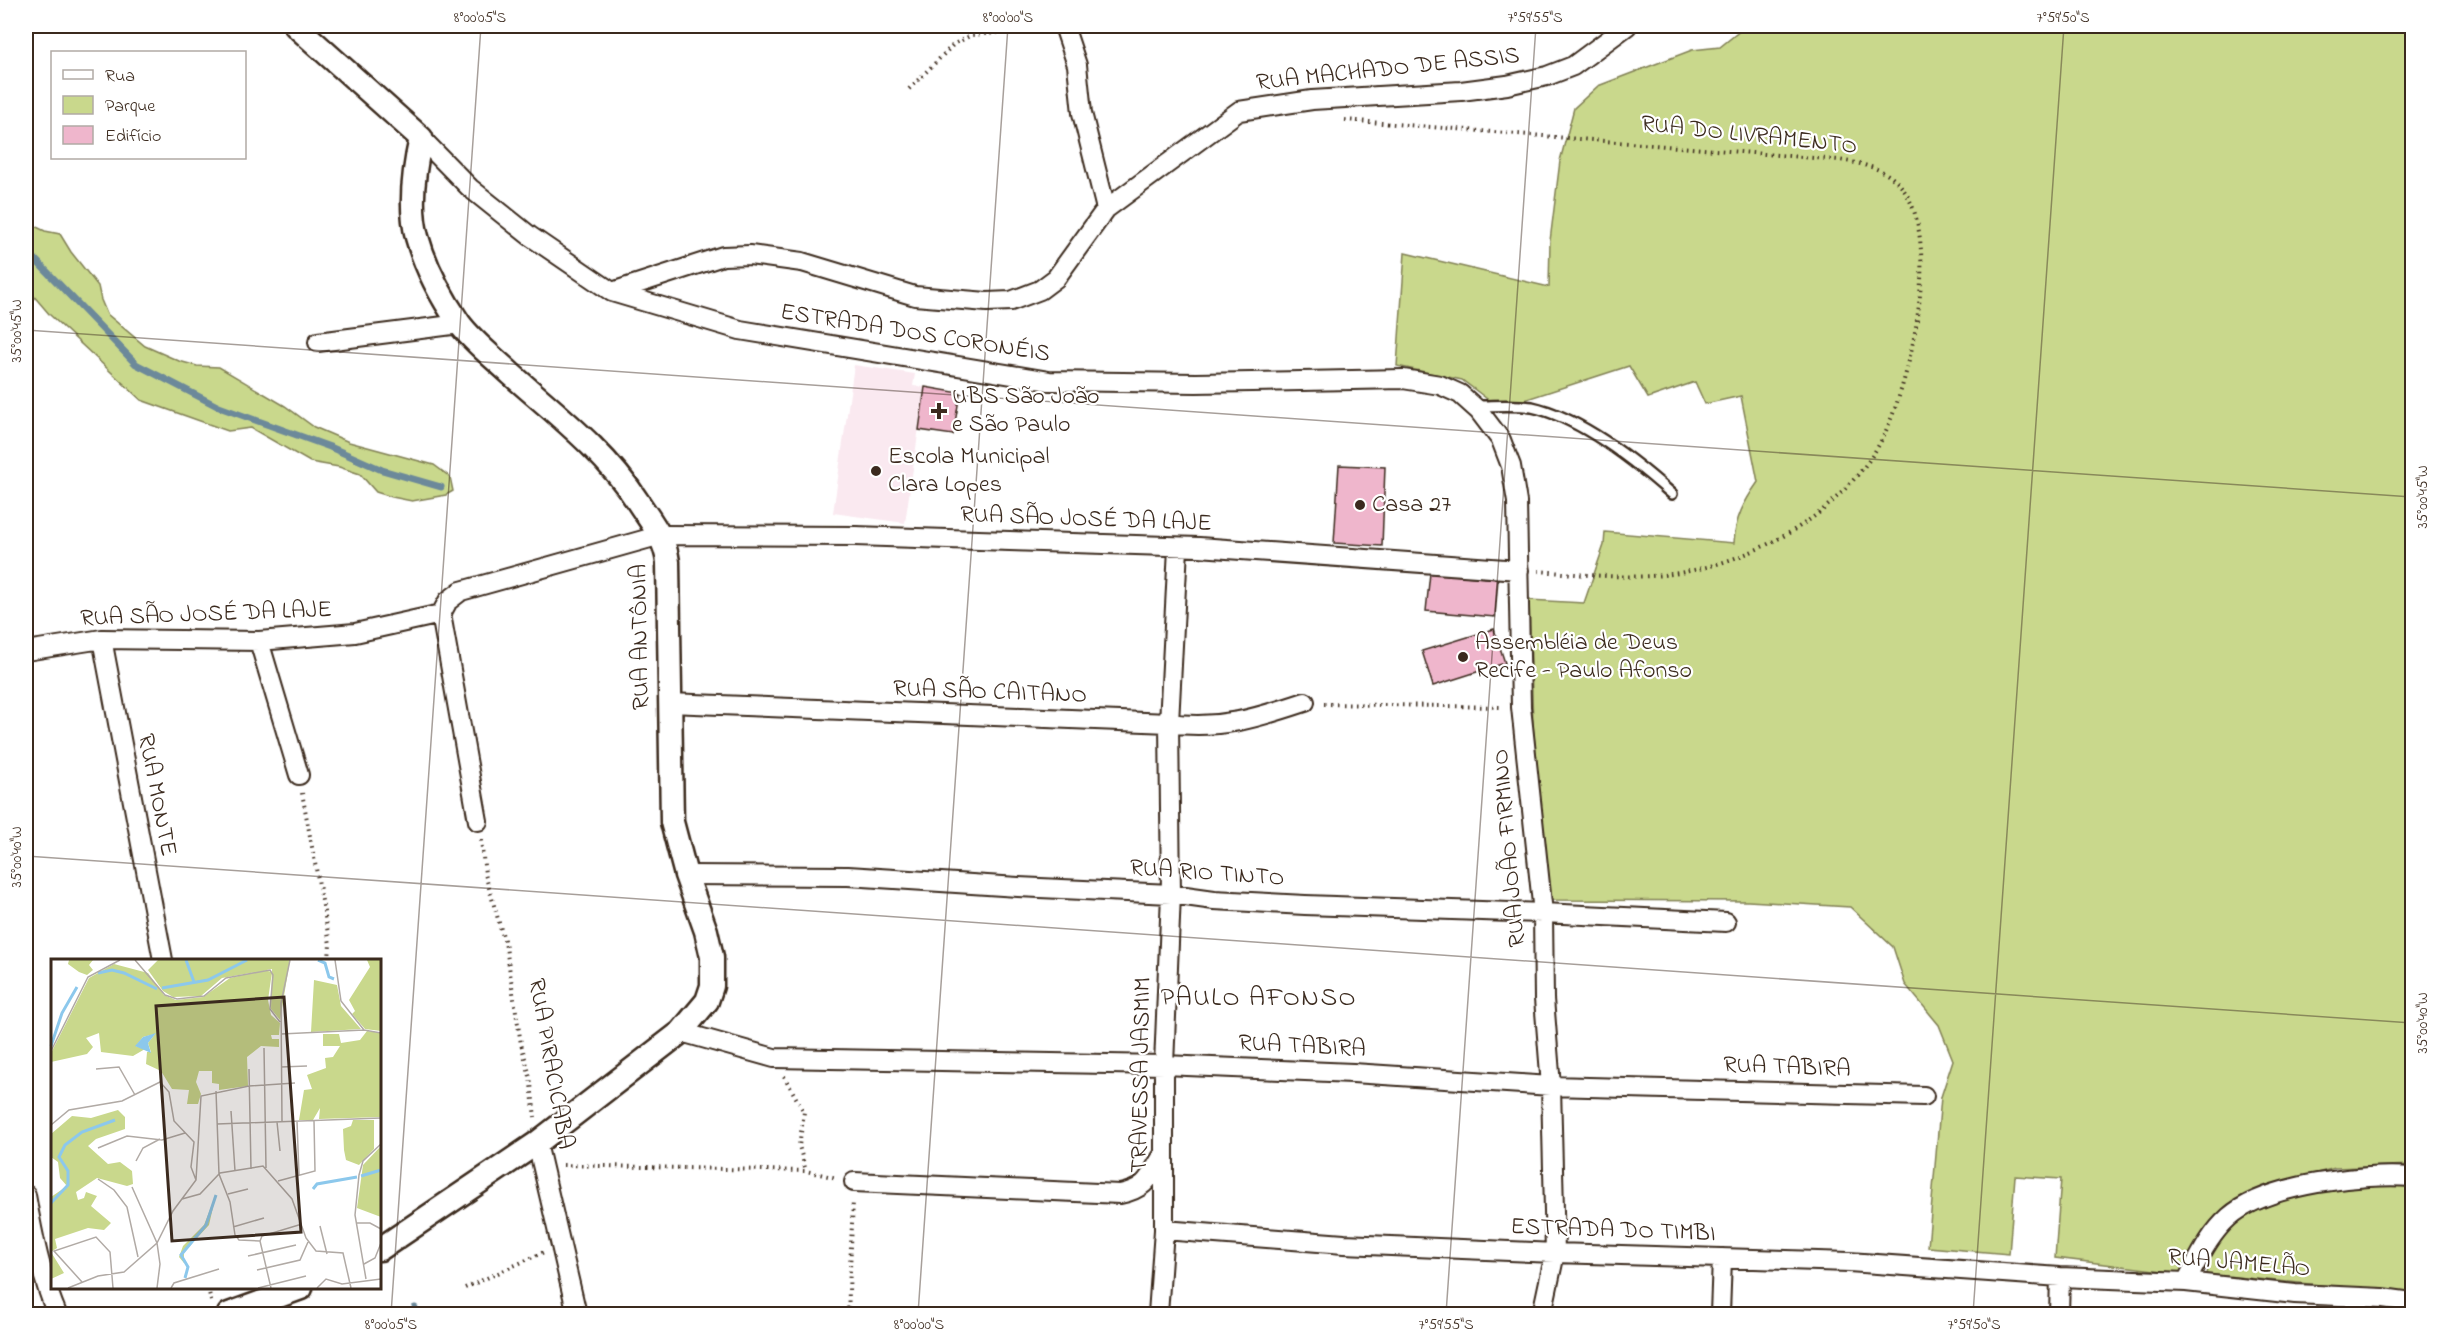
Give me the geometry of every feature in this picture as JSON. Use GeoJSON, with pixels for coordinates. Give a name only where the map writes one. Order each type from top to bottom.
{"type":"FeatureCollection","features":[{"type":"Feature","properties":{"kind":"street"},"geometry":{"type":"LineString","coordinates":[[296,26],[421,138]]}},
{"type":"Feature","properties":{"kind":"street","name":"RUA MACHADO DE ASSIS"},"geometry":{"type":"LineString","coordinates":[[612,292],[723,256],[750,255],[802,262],[915,296],[987,302],[1011,301],[1040,290],[1056,278],[1107,209],[1239,111],[1312,100],[1450,92],[1507,85],[1546,76],[1574,66],[1627,26]]}},
{"type":"Feature","properties":{"kind":"street"},"geometry":{"type":"LineString","coordinates":[[1064,27],[1077,65],[1082,113],[1107,209]]}},
{"type":"Feature","properties":{"kind":"street","name":"ESTRADA DOS CORONÉIS"},"geometry":{"type":"LineString","coordinates":[[421,138],[470,188],[521,229],[612,292],[740,330],[1049,381],[1196,383],[1384,378],[1440,385],[1460,394]]}},
{"type":"Feature","properties":{"kind":"street","name":"RUA ANTÔNIA"},"geometry":{"type":"LineString","coordinates":[[381,1248],[540,1154],[681,1032],[707,1001],[712,986],[712,957],[706,931],[686,875],[672,822],[666,548],[661,535],[631,490],[596,449],[494,358],[460,324],[434,278],[417,237],[414,170],[421,138]]}},
{"type":"Feature","properties":{"kind":"street"},"geometry":{"type":"LineString","coordinates":[[318,342],[460,324]]}},
{"type":"Feature","properties":{"kind":"street","name":"RUA JOÃO FIRMINO"},"geometry":{"type":"LineString","coordinates":[[1460,394],[1474,406],[1501,440],[1510,466],[1517,502],[1521,707],[1543,913],[1544,999],[1551,1086],[1555,1253],[1542,1314]]}},
{"type":"Feature","properties":{"kind":"street","name":"RUA SÃO JOSÉ DA LAJE"},"geometry":{"type":"LineString","coordinates":[[26,651],[102,639],[259,641],[355,633],[441,614],[448,601],[461,591],[661,535],[855,536],[1237,549],[1519,570]]}},
{"type":"Feature","properties":{"kind":"street","name":"TRAVESSA JASMIM"},"geometry":{"type":"LineString","coordinates":[[1158,1314],[1164,1230],[1164,1065],[1171,894],[1169,723],[1178,548]]}},
{"type":"Feature","properties":{"kind":"street"},"geometry":{"type":"LineString","coordinates":[[441,614],[478,821]]}},
{"type":"Feature","properties":{"kind":"street","name":"RUA MONTE"},"geometry":{"type":"LineString","coordinates":[[102,639],[163,959]]}},
{"type":"Feature","properties":{"kind":"street"},"geometry":{"type":"LineString","coordinates":[[259,641],[299,775]]}},
{"type":"Feature","properties":{"kind":"street","name":"RUA SÃO CAITANO"},"geometry":{"type":"LineString","coordinates":[[669,703],[1169,723],[1196,726],[1224,725],[1252,720],[1305,702]]}},
{"type":"Feature","properties":{"kind":"street","name":"RUA RIO TINTO"},"geometry":{"type":"LineString","coordinates":[[686,875],[848,876],[1171,894],[1214,900],[1305,905],[1726,922]]}},
{"type":"Feature","properties":{"kind":"street","name":"RUA TABIRA"},"geometry":{"type":"LineString","coordinates":[[681,1032],[774,1058],[1164,1065],[1353,1073],[1551,1086],[1924,1096]]}},
{"type":"Feature","properties":{"kind":"street"},"geometry":{"type":"LineString","coordinates":[[854,1182],[1120,1194],[1136,1191],[1145,1184],[1164,1153]]}},
{"type":"Feature","properties":{"kind":"street","name":"RUA PIRACICABA"},"geometry":{"type":"LineString","coordinates":[[540,1154],[577,1314]]}},
{"type":"Feature","properties":{"kind":"street"},"geometry":{"type":"LineString","coordinates":[[2186,1282],[2211,1236],[2231,1215],[2264,1197],[2292,1188],[2331,1181],[2389,1175],[2412,1177]]}},
{"type":"Feature","properties":{"kind":"street"},"geometry":{"type":"LineString","coordinates":[[26,1195],[33,1238],[46,1288],[57,1314]]}},
{"type":"Feature","properties":{"kind":"street","name":"ESTRADA DO TIMBI"},"geometry":{"type":"LineString","coordinates":[[1164,1230],[1344,1244],[1849,1262],[2061,1277]]}},
{"type":"Feature","properties":{"kind":"street"},"geometry":{"type":"LineString","coordinates":[[1720,1314],[1722,1258]]}},
{"type":"Feature","properties":{"kind":"street"},"geometry":{"type":"LineString","coordinates":[[2059,1314],[2061,1277]]}},
{"type":"Feature","properties":{"kind":"street","name":"RUA JAMELÃO"},"geometry":{"type":"LineString","coordinates":[[2061,1277],[2186,1282],[2295,1294],[2383,1298],[2412,1302]]}},
{"type":"Feature","properties":{"kind":"street"},"geometry":{"type":"LineString","coordinates":[[229,1314],[296,1289]]}},
{"type":"Feature","properties":{"kind":"lane"},"geometry":{"type":"LineString","coordinates":[[1474,406],[1530,407],[1555,414],[1585,429],[1656,479],[1672,494]]}},
{"type":"Feature","properties":{"kind":"path"},"geometry":{"type":"LineString","coordinates":[[909,89],[954,44],[972,35],[1064,27]]}},
{"type":"Feature","properties":{"kind":"path","name":"RUA DO LIVRAMENTO"},"geometry":{"type":"LineString","coordinates":[[1342,120],[1839,160],[1866,165],[1892,178],[1911,205],[1920,228],[1920,300],[1912,352],[1894,412],[1878,448],[1854,479],[1813,518],[1722,563],[1692,570],[1653,576],[1604,576],[1519,570]]}},
{"type":"Feature","properties":{"kind":"path"},"geometry":{"type":"LineString","coordinates":[[1305,702],[1353,706],[1521,707]]}},
{"type":"Feature","properties":{"kind":"path"},"geometry":{"type":"LineString","coordinates":[[299,775],[330,944],[329,959]]}},
{"type":"Feature","properties":{"kind":"path","name":"RUA PIRACICABA"},"geometry":{"type":"LineString","coordinates":[[478,821],[485,874],[506,947],[521,1044],[530,1076],[540,1154]]}},
{"type":"Feature","properties":{"kind":"path"},"geometry":{"type":"LineString","coordinates":[[774,1058],[804,1112],[799,1146],[806,1171]]}},
{"type":"Feature","properties":{"kind":"path"},"geometry":{"type":"LineString","coordinates":[[540,1154],[806,1171],[854,1182],[848,1314]]}},
{"type":"Feature","properties":{"kind":"path"},"geometry":{"type":"LineString","coordinates":[[465,1288],[561,1244]]}},
{"type":"Feature","properties":{"kind":"shaded area","name":"Escola Municipal Clara Lopes"},"geometry":{"type":"Polygon","coordinates":[[[854,365],[915,374],[913,386],[925,387],[905,523],[833,513],[854,365]]]}},
{"type":"Feature","properties":{"kind":"green space"},"geometry":{"type":"Polygon","coordinates":[[[1746,26],[2412,26],[2412,1165],[2335,1168],[2262,1188],[2226,1209],[2200,1238],[2180,1273],[2055,1258],[2061,1179],[2015,1176],[2009,1254],[1928,1247],[1941,1097],[1953,1060],[1939,1025],[1905,984],[1893,947],[1850,907],[1748,901],[1550,900],[1533,725],[1529,600],[1584,603],[1604,545],[1605,532],[1734,543],[1741,511],[1758,482],[1741,396],[1705,404],[1695,382],[1648,398],[1629,366],[1499,408],[1462,380],[1397,366],[1405,253],[1549,287],[1550,241],[1560,161],[1574,108],[1598,86],[1692,50],[1720,47],[1746,26]]]}},
{"type":"Feature","properties":{"kind":"green space"},"geometry":{"type":"Polygon","coordinates":[[[26,222],[45,231],[60,234],[98,286],[107,314],[145,346],[179,361],[197,366],[219,367],[285,406],[314,427],[349,442],[434,465],[450,477],[453,491],[446,495],[412,501],[392,497],[376,492],[360,474],[339,467],[310,462],[251,428],[228,431],[141,400],[50,315],[26,287],[26,222]]]}},
{"type":"Feature","properties":{"kind":"green space"},"geometry":{"type":"Polygon","coordinates":[[[2412,1184],[2412,1294],[2206,1274],[2216,1246],[2235,1225],[2260,1210],[2322,1191],[2412,1184]]]}},
{"type":"Feature","properties":{"kind":"building","name":"UBS São João e São Paulo"},"geometry":{"type":"Polygon","coordinates":[[[925,387],[960,393],[953,435],[919,430],[925,387]]]}},
{"type":"Feature","properties":{"kind":"building","name":"Casa 27"},"geometry":{"type":"Polygon","coordinates":[[[1339,465],[1385,467],[1382,546],[1334,543],[1339,465]]]}},
{"type":"Feature","properties":{"kind":"building"},"geometry":{"type":"Polygon","coordinates":[[[1430,573],[1498,579],[1495,617],[1426,611],[1430,573]]]}},
{"type":"Feature","properties":{"kind":"building","name":"Assembléia de Deus Recife - Paulo Afonso"},"geometry":{"type":"Polygon","coordinates":[[[1494,629],[1505,663],[1433,686],[1422,651],[1494,629]]]}},
{"type":"Feature","properties":{"kind":"waterway"},"geometry":{"type":"LineString","coordinates":[[26,250],[136,364],[219,407],[330,447],[382,470],[441,487]]}},
{"type":"Feature","properties":{"kind":"waterway"},"geometry":{"type":"LineString","coordinates":[[415,1308],[416,1314]]}},
{"type":"Feature","properties":{"kind":"place","name":"UBS São João e São Paulo"},"geometry":{"type":"Point","coordinates":[939,411]}},
{"type":"Feature","properties":{"kind":"place","name":"Escola Municipal Clara Lopes"},"geometry":{"type":"Point","coordinates":[876,471]}},
{"type":"Feature","properties":{"kind":"place","name":"Casa 27"},"geometry":{"type":"Point","coordinates":[1360,505]}},
{"type":"Feature","properties":{"kind":"place","name":"Assembléia de Deus Recife - Paulo Afonso"},"geometry":{"type":"Point","coordinates":[1463,657]}},
{"type":"Feature","properties":{"kind":"district","name":"PAULO AFONSO"},"geometry":{"type":"Point","coordinates":[1259,999]}}]}
